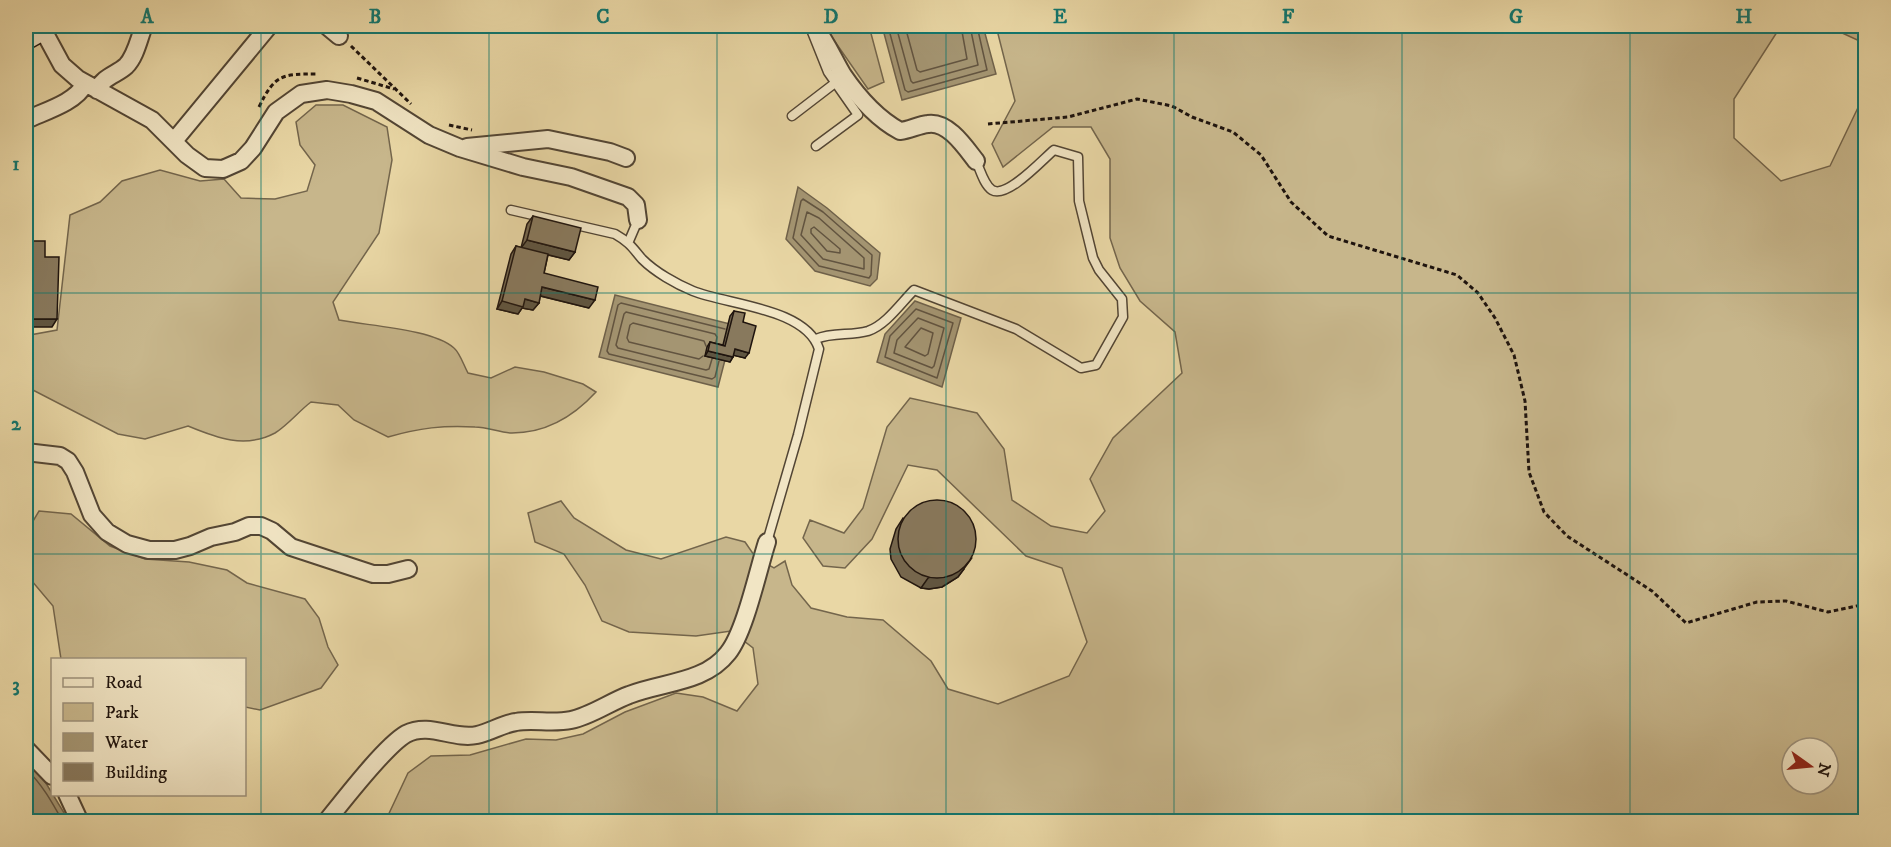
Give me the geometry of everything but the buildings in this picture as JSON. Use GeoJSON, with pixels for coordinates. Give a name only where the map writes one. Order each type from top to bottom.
{"type":"FeatureCollection","features":[{"type":"Feature","properties":{"kind":"street"},"geometry":{"type":"LineString","coordinates":[[26,120],[72,98],[82,90],[100,83],[106,77],[125,67],[131,60],[144,26]]}},
{"type":"Feature","properties":{"kind":"street"},"geometry":{"type":"LineString","coordinates":[[174,141],[268,26]]}},
{"type":"Feature","properties":{"kind":"street"},"geometry":{"type":"LineString","coordinates":[[815,26],[856,92],[887,124],[900,131],[929,123],[940,126],[949,131],[975,161]]}},
{"type":"Feature","properties":{"kind":"street"},"geometry":{"type":"LineString","coordinates":[[37,30],[62,65],[91,87],[152,120],[187,155],[205,168],[223,169],[241,161],[253,148],[276,112],[301,94],[327,90],[376,101],[411,125],[460,148],[571,177],[628,197],[636,205],[638,220]]}},
{"type":"Feature","properties":{"kind":"street"},"geometry":{"type":"LineString","coordinates":[[460,148],[548,139],[610,152],[626,158]]}},
{"type":"Feature","properties":{"kind":"street"},"geometry":{"type":"LineString","coordinates":[[26,452],[60,456],[68,460],[92,515],[107,532],[127,544],[149,550],[175,550],[249,526],[261,526],[272,531],[291,547],[374,574],[388,574],[408,568]]}},
{"type":"Feature","properties":{"kind":"street"},"geometry":{"type":"LineString","coordinates":[[326,822],[389,747],[406,734],[423,729],[437,730],[461,737],[479,735],[518,721],[557,723],[574,720],[628,695],[657,685],[689,679],[713,668],[728,654],[739,636],[767,542]]}},
{"type":"Feature","properties":{"kind":"street"},"geometry":{"type":"LineString","coordinates":[[26,749],[51,775]]}},
{"type":"Feature","properties":{"kind":"street"},"geometry":{"type":"LineString","coordinates":[[67,796],[80,822]]}},
{"type":"Feature","properties":{"kind":"lane"},"geometry":{"type":"LineString","coordinates":[[815,26],[812,33],[828,72],[858,115],[816,146]]}},
{"type":"Feature","properties":{"kind":"lane"},"geometry":{"type":"LineString","coordinates":[[792,116],[836,83]]}},
{"type":"Feature","properties":{"kind":"lane"},"geometry":{"type":"LineString","coordinates":[[816,339],[826,335],[868,331],[884,321],[914,290],[1016,329],[1081,368],[1096,365],[1123,317],[1122,299],[1099,270],[1093,258],[1079,201],[1078,157],[1054,150],[1011,188],[1002,192],[993,191],[986,184],[975,161]]}},
{"type":"Feature","properties":{"kind":"lane"},"geometry":{"type":"LineString","coordinates":[[511,210],[615,234],[629,241],[652,267],[693,291],[760,309],[802,325],[816,339],[819,349],[798,435],[767,542]]}},
{"type":"Feature","properties":{"kind":"lane"},"geometry":{"type":"LineString","coordinates":[[629,241],[638,220]]}},
{"type":"Feature","properties":{"kind":"path"},"geometry":{"type":"LineString","coordinates":[[333,31],[363,55],[415,108]]}},
{"type":"Feature","properties":{"kind":"path"},"geometry":{"type":"LineString","coordinates":[[988,124],[1068,117],[1137,99],[1172,106],[1192,117],[1233,132],[1261,155],[1290,202],[1328,236],[1457,275],[1478,292],[1495,318],[1514,355],[1525,401],[1529,472],[1544,512],[1567,536],[1652,591],[1686,623],[1757,602],[1786,601],[1828,612],[1866,604]]}},
{"type":"Feature","properties":{"kind":"path"},"geometry":{"type":"LineString","coordinates":[[445,124],[474,130]]}},
{"type":"Feature","properties":{"kind":"green space"},"geometry":{"type":"Polygon","coordinates":[[[824,26],[869,26],[884,82],[868,89],[824,26]]]}},
{"type":"Feature","properties":{"kind":"green space"},"geometry":{"type":"Polygon","coordinates":[[[996,26],[1777,26],[1779,29],[1734,99],[1734,138],[1781,181],[1830,166],[1865,93],[1865,821],[385,822],[408,773],[431,756],[470,755],[526,739],[556,740],[583,734],[625,712],[676,693],[703,697],[737,711],[758,684],[753,648],[731,631],[696,636],[629,632],[602,621],[585,585],[564,554],[535,542],[528,513],[561,501],[574,518],[626,550],[661,559],[726,537],[745,542],[756,558],[774,568],[785,561],[792,585],[811,608],[847,617],[883,620],[931,661],[948,689],[998,704],[1069,676],[1087,642],[1062,568],[1026,556],[937,470],[908,465],[872,539],[845,568],[823,566],[803,538],[810,520],[844,533],[863,508],[887,427],[910,398],[977,413],[1004,449],[1012,500],[1051,526],[1087,533],[1105,511],[1090,479],[1113,438],[1182,373],[1175,332],[1140,301],[1120,268],[1110,238],[1110,159],[1091,127],[1053,127],[1003,167],[992,144],[1015,101],[996,26]]]}},
{"type":"Feature","properties":{"kind":"green space"},"geometry":{"type":"Polygon","coordinates":[[[1827,26],[1865,26],[1865,52],[1864,43],[1827,26]]]}},
{"type":"Feature","properties":{"kind":"green space"},"geometry":{"type":"Polygon","coordinates":[[[316,105],[343,105],[387,127],[392,160],[379,233],[333,302],[339,320],[431,336],[456,350],[468,373],[491,378],[515,367],[544,372],[583,384],[596,392],[587,401],[558,422],[524,432],[507,433],[480,427],[453,426],[421,429],[388,437],[354,420],[338,405],[311,402],[275,433],[264,438],[231,440],[188,426],[145,439],[118,434],[27,387],[26,348],[30,335],[57,330],[70,215],[100,202],[122,181],[160,170],[200,181],[224,179],[241,198],[275,199],[307,191],[315,165],[300,145],[296,122],[316,105]]]}},
{"type":"Feature","properties":{"kind":"green space"},"geometry":{"type":"Polygon","coordinates":[[[39,511],[71,514],[110,546],[145,559],[189,562],[227,570],[247,583],[305,599],[319,618],[328,647],[338,665],[321,688],[260,710],[246,707],[246,658],[61,658],[53,606],[26,574],[26,529],[29,528],[39,511]]]}},
{"type":"Feature","properties":{"kind":"water"},"geometry":{"type":"Polygon","coordinates":[[[882,26],[983,26],[996,74],[902,100],[882,26]]]}},
{"type":"Feature","properties":{"kind":"water"},"geometry":{"type":"Polygon","coordinates":[[[798,187],[827,208],[880,253],[877,279],[870,286],[815,271],[786,239],[798,187]]]}},
{"type":"Feature","properties":{"kind":"water"},"geometry":{"type":"Polygon","coordinates":[[[615,295],[734,325],[718,387],[599,357],[615,295]]]}},
{"type":"Feature","properties":{"kind":"water"},"geometry":{"type":"Polygon","coordinates":[[[915,301],[961,318],[942,387],[877,362],[885,334],[915,301]]]}},
{"type":"Feature","properties":{"kind":"water"},"geometry":{"type":"Polygon","coordinates":[[[26,761],[41,775],[51,791],[51,796],[54,796],[69,821],[26,821],[26,761]]]}}]}
